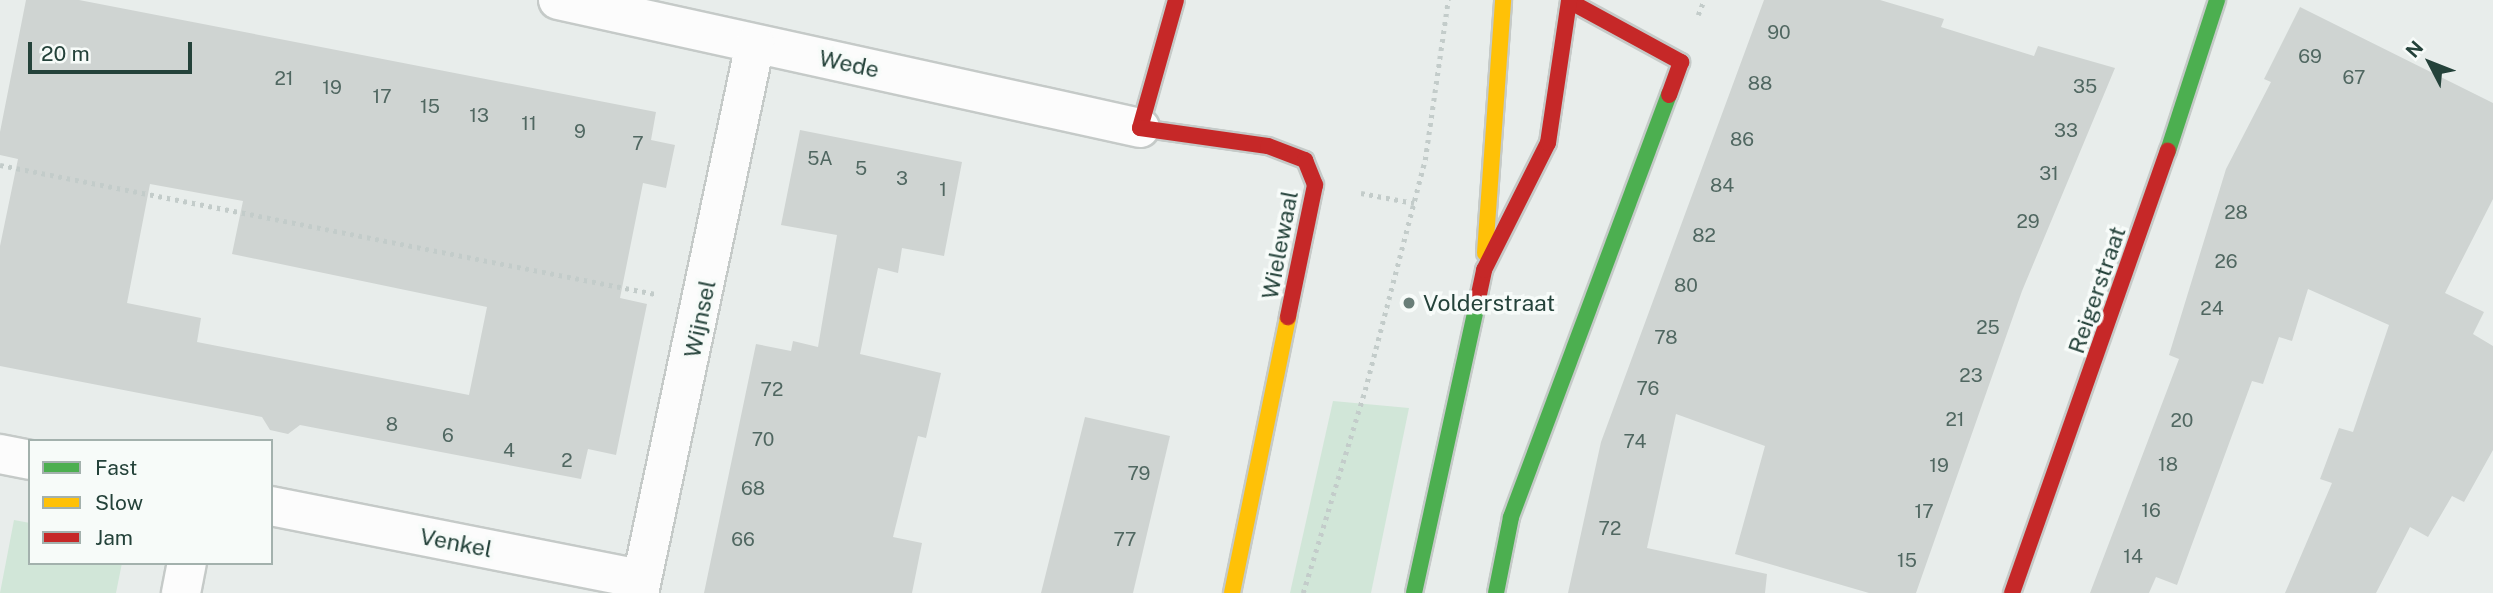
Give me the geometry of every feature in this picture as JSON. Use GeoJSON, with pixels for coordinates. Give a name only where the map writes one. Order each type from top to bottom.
{"type":"FeatureCollection","features":[{"type":"Feature","properties":{"kind":"street","name":"Wede"},"geometry":{"type":"LineString","coordinates":[[559,0],[1140,128]]}},
{"type":"Feature","properties":{"kind":"street"},"geometry":{"type":"LineString","coordinates":[[1140,128],[1176,0]]}},
{"type":"Feature","properties":{"kind":"street"},"geometry":{"type":"LineString","coordinates":[[1414,593],[1484,270],[1503,0]]}},
{"type":"Feature","properties":{"kind":"street"},"geometry":{"type":"LineString","coordinates":[[1484,270],[1548,143],[1569,0],[1681,62],[1511,517],[1496,593]]}},
{"type":"Feature","properties":{"kind":"street","name":"Reigerstraat"},"geometry":{"type":"LineString","coordinates":[[2012,593],[2126,279],[2217,0]]}},
{"type":"Feature","properties":{"kind":"street","name":"Wijnsel"},"geometry":{"type":"LineString","coordinates":[[640,586],[703,304],[755,44]]}},
{"type":"Feature","properties":{"kind":"street","name":"Wielewaal"},"geometry":{"type":"LineString","coordinates":[[1140,128],[1268,146],[1305,160],[1315,185],[1232,593]]}},
{"type":"Feature","properties":{"kind":"street"},"geometry":{"type":"LineString","coordinates":[[0,454],[28,460]]}},
{"type":"Feature","properties":{"kind":"street","name":"Venkel"},"geometry":{"type":"LineString","coordinates":[[273,506],[640,586]]}},
{"type":"Feature","properties":{"kind":"street"},"geometry":{"type":"LineString","coordinates":[[181,593],[187,565]]}},
{"type":"Feature","properties":{"kind":"path"},"geometry":{"type":"LineString","coordinates":[[1303,593],[1365,390],[1425,160],[1448,0]]}},
{"type":"Feature","properties":{"kind":"path"},"geometry":{"type":"LineString","coordinates":[[0,165],[703,304]]}},
{"type":"Feature","properties":{"kind":"green space"},"geometry":{"type":"Polygon","coordinates":[[[1333,401],[1409,408],[1371,593],[1290,593],[1333,401]]]}},
{"type":"Feature","properties":{"kind":"green space"},"geometry":{"type":"Polygon","coordinates":[[[14,520],[28,523],[28,565],[122,565],[116,593],[0,593],[14,520]]]}},
{"type":"Feature","properties":{"kind":"building"},"geometry":{"type":"Polygon","coordinates":[[[26,0],[79,0],[656,112],[651,140],[675,145],[666,188],[643,183],[620,298],[647,304],[616,455],[588,449],[581,479],[300,425],[288,434],[270,430],[262,417],[0,366],[0,246],[18,159],[0,155],[0,132],[26,0]],[[150,184],[127,303],[201,318],[197,342],[469,395],[487,307],[232,254],[243,201],[150,184]]]}},
{"type":"Feature","properties":{"kind":"building"},"geometry":{"type":"Polygon","coordinates":[[[1764,0],[1880,0],[1944,19],[1941,27],[2034,56],[2038,46],[2115,68],[2022,291],[1916,593],[1869,593],[1735,554],[1765,446],[1676,414],[1647,548],[1767,574],[1765,593],[1568,593],[1601,442],[1764,0]]]}},
{"type":"Feature","properties":{"kind":"building"},"geometry":{"type":"Polygon","coordinates":[[[2300,7],[2493,103],[2493,199],[2445,293],[2484,312],[2473,334],[2493,346],[2493,450],[2464,502],[2452,496],[2428,537],[2410,527],[2376,593],[2285,593],[2332,483],[2320,479],[2339,428],[2353,432],[2389,325],[2308,289],[2292,341],[2279,337],[2263,384],[2252,381],[2177,585],[2156,577],[2149,593],[2090,593],[2179,359],[2169,355],[2226,169],[2271,82],[2264,79],[2300,7]]]}},
{"type":"Feature","properties":{"kind":"building"},"geometry":{"type":"Polygon","coordinates":[[[800,130],[962,162],[944,256],[902,248],[898,273],[878,268],[860,354],[941,373],[926,438],[918,436],[893,537],[922,543],[912,593],[704,593],[756,344],[791,351],[793,341],[818,347],[837,235],[781,225],[800,130]]]}},
{"type":"Feature","properties":{"kind":"building"},"geometry":{"type":"Polygon","coordinates":[[[1085,417],[1170,436],[1133,593],[1041,593],[1085,417]]]}},
{"type":"Feature","properties":{"kind":"traffic: fast"},"geometry":{"type":"LineString","coordinates":[[2168,151],[2217,0]]}},
{"type":"Feature","properties":{"kind":"traffic: fast"},"geometry":{"type":"LineString","coordinates":[[1496,593],[1511,517],[1669,95]]}},
{"type":"Feature","properties":{"kind":"traffic: fast"},"geometry":{"type":"LineString","coordinates":[[1414,593],[1479,294]]}},
{"type":"Feature","properties":{"kind":"traffic: slow"},"geometry":{"type":"LineString","coordinates":[[1485,253],[1503,0]]}},
{"type":"Feature","properties":{"kind":"traffic: slow"},"geometry":{"type":"LineString","coordinates":[[1232,593],[1288,317]]}},
{"type":"Feature","properties":{"kind":"traffic: jam"},"geometry":{"type":"LineString","coordinates":[[1176,0],[1140,128],[1268,146],[1305,160],[1315,185],[1288,317]]}},
{"type":"Feature","properties":{"kind":"traffic: jam"},"geometry":{"type":"LineString","coordinates":[[1479,294],[1484,270],[1548,143],[1569,0]]}},
{"type":"Feature","properties":{"kind":"traffic: jam"},"geometry":{"type":"LineString","coordinates":[[1569,1],[1681,62],[1669,95]]}},
{"type":"Feature","properties":{"kind":"traffic: jam"},"geometry":{"type":"LineString","coordinates":[[2012,593],[2168,151]]}},
{"type":"Feature","properties":{"kind":"place","name":"Volderstraat"},"geometry":{"type":"Point","coordinates":[1409,303]}}]}
